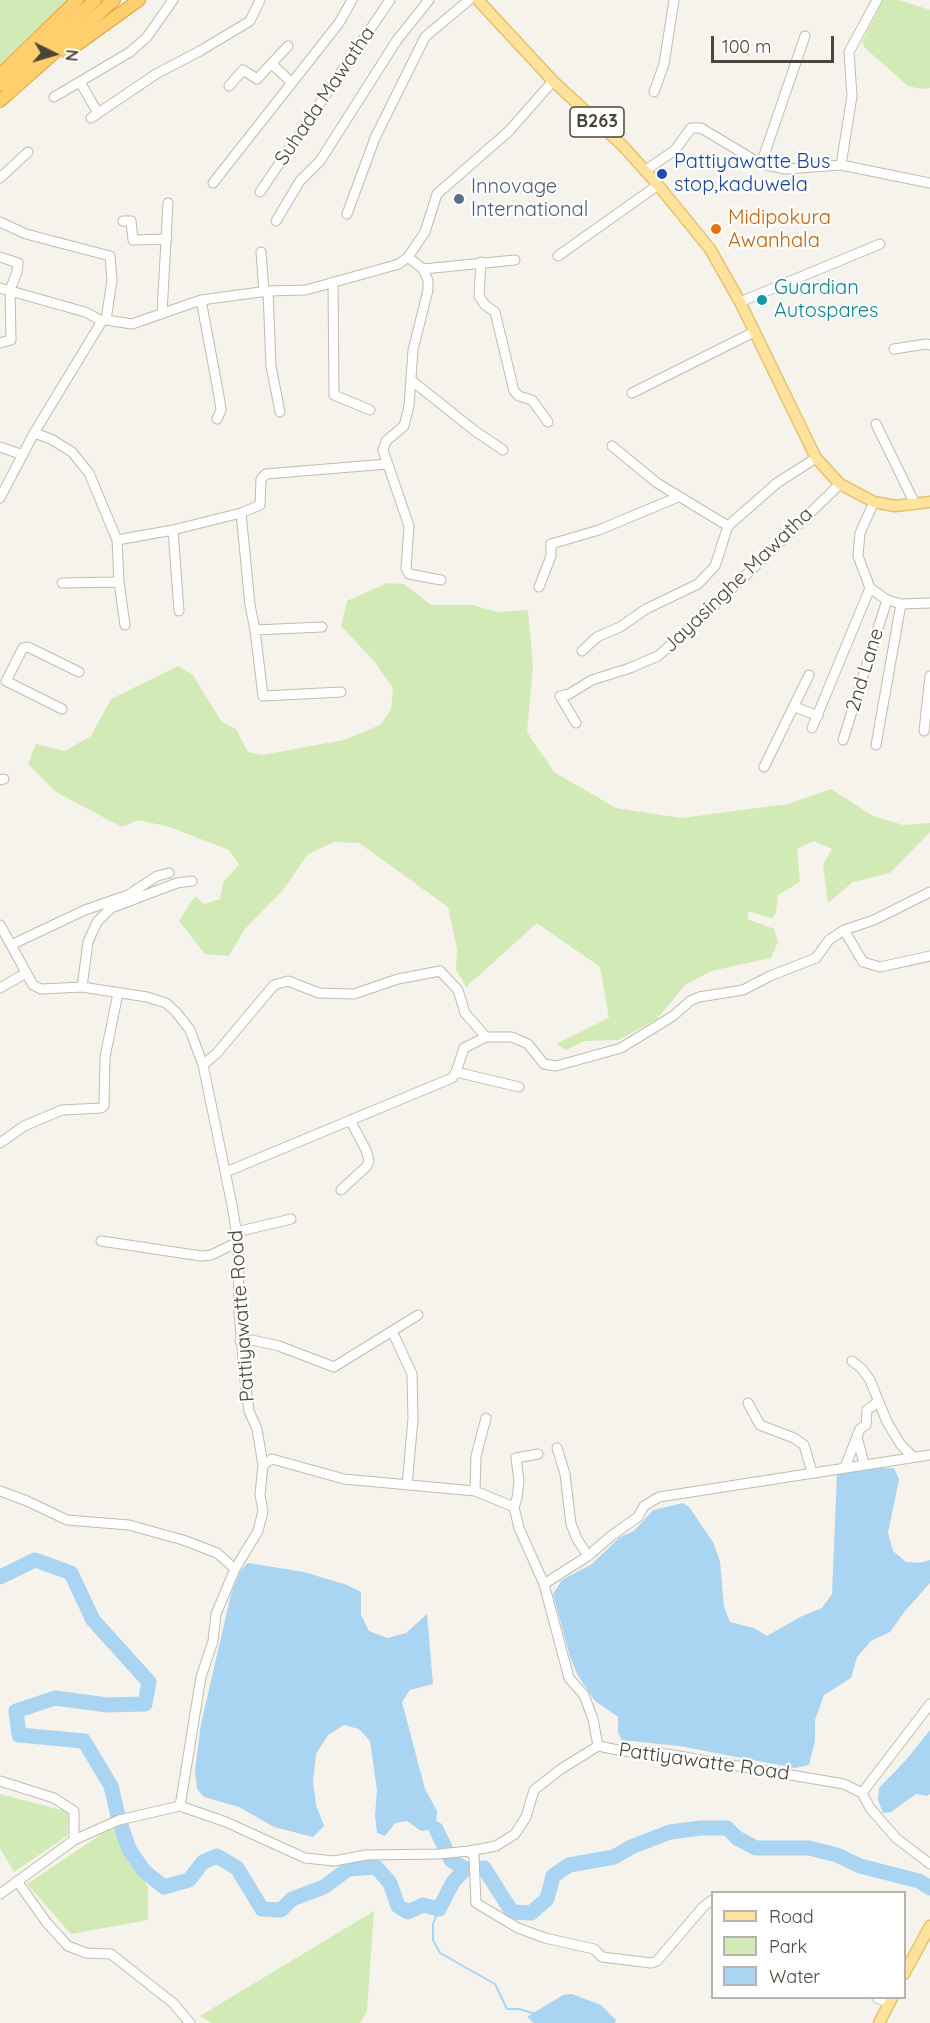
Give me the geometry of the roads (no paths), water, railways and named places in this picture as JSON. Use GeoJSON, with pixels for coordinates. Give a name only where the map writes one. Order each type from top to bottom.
{"type":"FeatureCollection","features":[{"type":"Feature","properties":{"kind":"highway"},"geometry":{"type":"LineString","coordinates":[[0,75],[77,0]]}},
{"type":"Feature","properties":{"kind":"highway"},"geometry":{"type":"LineString","coordinates":[[0,84],[43,49],[95,0]]}},
{"type":"Feature","properties":{"kind":"highway"},"geometry":{"type":"LineString","coordinates":[[17,88],[114,0]]}},
{"type":"Feature","properties":{"kind":"highway"},"geometry":{"type":"LineString","coordinates":[[0,101],[139,0]]}},
{"type":"Feature","properties":{"kind":"main road","name":"B263"},"geometry":{"type":"LineString","coordinates":[[478,0],[553,81],[646,170],[710,249],[740,302],[816,458],[840,484],[874,502],[895,506],[930,502]]}},
{"type":"Feature","properties":{"kind":"main road"},"geometry":{"type":"LineString","coordinates":[[906,1970],[930,1926]]}},
{"type":"Feature","properties":{"kind":"main road"},"geometry":{"type":"LineString","coordinates":[[879,2023],[891,2000]]}},
{"type":"Feature","properties":{"kind":"street"},"geometry":{"type":"LineString","coordinates":[[54,97],[130,52],[147,37],[172,0]]}},
{"type":"Feature","properties":{"kind":"street"},"geometry":{"type":"LineString","coordinates":[[80,82],[95,115],[156,74],[250,21],[260,0]]}},
{"type":"Feature","properties":{"kind":"street"},"geometry":{"type":"LineString","coordinates":[[213,183],[339,22],[352,0]]}},
{"type":"Feature","properties":{"kind":"street","name":"Suhada Mawatha"},"geometry":{"type":"LineString","coordinates":[[260,192],[390,0]]}},
{"type":"Feature","properties":{"kind":"street"},"geometry":{"type":"LineString","coordinates":[[276,220],[300,181],[320,161],[397,40],[429,0]]}},
{"type":"Feature","properties":{"kind":"street"},"geometry":{"type":"LineString","coordinates":[[347,214],[375,138],[425,37],[470,0]]}},
{"type":"Feature","properties":{"kind":"street"},"geometry":{"type":"LineString","coordinates":[[654,92],[664,64],[674,0]]}},
{"type":"Feature","properties":{"kind":"street"},"geometry":{"type":"LineString","coordinates":[[841,165],[852,96],[849,52],[877,0]]}},
{"type":"Feature","properties":{"kind":"street"},"geometry":{"type":"LineString","coordinates":[[761,164],[805,36]]}},
{"type":"Feature","properties":{"kind":"street"},"geometry":{"type":"LineString","coordinates":[[229,86],[243,70],[257,79],[288,46]]}},
{"type":"Feature","properties":{"kind":"street"},"geometry":{"type":"LineString","coordinates":[[272,64],[292,82]]}},
{"type":"Feature","properties":{"kind":"street"},"geometry":{"type":"LineString","coordinates":[[5,289],[85,312],[104,321],[132,324],[201,300],[266,292],[306,290],[399,264],[408,257],[424,232],[436,194],[509,131],[553,81]]}},
{"type":"Feature","properties":{"kind":"street"},"geometry":{"type":"LineString","coordinates":[[646,170],[675,150],[691,128],[701,128],[761,164],[786,169],[841,165],[930,183]]}},
{"type":"Feature","properties":{"kind":"street"},"geometry":{"type":"LineString","coordinates":[[0,178],[28,152]]}},
{"type":"Feature","properties":{"kind":"street"},"geometry":{"type":"LineString","coordinates":[[558,256],[658,185]]}},
{"type":"Feature","properties":{"kind":"street"},"geometry":{"type":"LineString","coordinates":[[162,314],[168,203]]}},
{"type":"Feature","properties":{"kind":"street"},"geometry":{"type":"LineString","coordinates":[[123,221],[131,221],[133,240],[167,239]]}},
{"type":"Feature","properties":{"kind":"street"},"geometry":{"type":"LineString","coordinates":[[0,222],[26,234],[110,256],[112,280],[104,321],[34,433],[0,498]]}},
{"type":"Feature","properties":{"kind":"street"},"geometry":{"type":"LineString","coordinates":[[740,302],[880,244]]}},
{"type":"Feature","properties":{"kind":"street"},"geometry":{"type":"LineString","coordinates":[[261,252],[271,366],[280,412]]}},
{"type":"Feature","properties":{"kind":"street"},"geometry":{"type":"LineString","coordinates":[[0,257],[18,263],[17,272],[5,289],[11,340],[0,343]]}},
{"type":"Feature","properties":{"kind":"street"},"geometry":{"type":"LineString","coordinates":[[408,257],[423,269],[428,280],[428,290],[413,350],[410,406],[404,426],[386,441],[382,450],[409,526],[406,568],[410,574],[441,580]]}},
{"type":"Feature","properties":{"kind":"street"},"geometry":{"type":"LineString","coordinates":[[423,269],[515,260]]}},
{"type":"Feature","properties":{"kind":"street"},"geometry":{"type":"LineString","coordinates":[[482,262],[479,296],[485,305],[495,312],[514,392],[532,400],[548,422]]}},
{"type":"Feature","properties":{"kind":"street"},"geometry":{"type":"LineString","coordinates":[[333,282],[334,395],[370,410]]}},
{"type":"Feature","properties":{"kind":"street"},"geometry":{"type":"LineString","coordinates":[[201,300],[221,410],[217,418]]}},
{"type":"Feature","properties":{"kind":"street"},"geometry":{"type":"LineString","coordinates":[[632,393],[754,332]]}},
{"type":"Feature","properties":{"kind":"street"},"geometry":{"type":"LineString","coordinates":[[894,349],[930,345]]}},
{"type":"Feature","properties":{"kind":"street"},"geometry":{"type":"LineString","coordinates":[[411,380],[475,431],[503,450]]}},
{"type":"Feature","properties":{"kind":"street"},"geometry":{"type":"LineString","coordinates":[[876,424],[915,504]]}},
{"type":"Feature","properties":{"kind":"street"},"geometry":{"type":"LineString","coordinates":[[34,433],[51,439],[72,452],[89,473],[117,540],[119,582],[125,625]]}},
{"type":"Feature","properties":{"kind":"street"},"geometry":{"type":"LineString","coordinates":[[612,446],[657,483],[728,526]]}},
{"type":"Feature","properties":{"kind":"street"},"geometry":{"type":"LineString","coordinates":[[0,447],[23,455]]}},
{"type":"Feature","properties":{"kind":"street"},"geometry":{"type":"LineString","coordinates":[[582,651],[597,637],[620,627],[646,609],[698,584],[715,566],[728,526],[777,483],[816,458]]}},
{"type":"Feature","properties":{"kind":"street"},"geometry":{"type":"LineString","coordinates":[[117,540],[173,530],[241,513],[260,505],[261,479],[266,474],[387,464]]}},
{"type":"Feature","properties":{"kind":"street","name":"Jayasinghe Mawatha"},"geometry":{"type":"LineString","coordinates":[[576,723],[560,696],[569,694],[592,680],[658,656],[714,607],[840,484]]}},
{"type":"Feature","properties":{"kind":"street"},"geometry":{"type":"LineString","coordinates":[[539,587],[551,556],[550,544],[599,530],[678,497]]}},
{"type":"Feature","properties":{"kind":"street"},"geometry":{"type":"LineString","coordinates":[[874,502],[860,533],[858,556],[870,588],[887,600],[901,604],[930,603]]}},
{"type":"Feature","properties":{"kind":"street"},"geometry":{"type":"LineString","coordinates":[[241,513],[250,605],[263,696],[341,692]]}},
{"type":"Feature","properties":{"kind":"street"},"geometry":{"type":"LineString","coordinates":[[173,530],[179,610]]}},
{"type":"Feature","properties":{"kind":"street"},"geometry":{"type":"LineString","coordinates":[[62,583],[119,582]]}},
{"type":"Feature","properties":{"kind":"street"},"geometry":{"type":"LineString","coordinates":[[812,728],[870,588]]}},
{"type":"Feature","properties":{"kind":"street","name":"2nd Lane"},"geometry":{"type":"LineString","coordinates":[[843,740],[887,600]]}},
{"type":"Feature","properties":{"kind":"street"},"geometry":{"type":"LineString","coordinates":[[876,745],[901,604]]}},
{"type":"Feature","properties":{"kind":"street"},"geometry":{"type":"LineString","coordinates":[[255,630],[322,627]]}},
{"type":"Feature","properties":{"kind":"street"},"geometry":{"type":"LineString","coordinates":[[62,709],[3,681],[23,648],[28,647],[79,672]]}},
{"type":"Feature","properties":{"kind":"street"},"geometry":{"type":"LineString","coordinates":[[764,767],[809,675]]}},
{"type":"Feature","properties":{"kind":"street"},"geometry":{"type":"LineString","coordinates":[[924,731],[930,676]]}},
{"type":"Feature","properties":{"kind":"street"},"geometry":{"type":"LineString","coordinates":[[795,707],[818,716]]}},
{"type":"Feature","properties":{"kind":"street"},"geometry":{"type":"LineString","coordinates":[[11,945],[85,910],[128,895],[157,876],[169,873]]}},
{"type":"Feature","properties":{"kind":"street"},"geometry":{"type":"LineString","coordinates":[[82,987],[88,942],[97,922],[111,908],[177,882],[192,881]]}},
{"type":"Feature","properties":{"kind":"street"},"geometry":{"type":"LineString","coordinates":[[226,1172],[452,1078],[464,1048],[486,1037],[512,1037],[528,1044],[544,1064],[556,1066],[621,1047],[673,1016],[690,1001],[699,997],[743,990],[770,976],[816,958],[829,940],[844,930],[874,920],[930,892]]}},
{"type":"Feature","properties":{"kind":"street","name":"Pattiyawatte Road"},"geometry":{"type":"LineString","coordinates":[[0,925],[33,985],[41,989],[82,987],[147,997],[171,1007],[190,1030],[203,1065],[226,1172],[237,1237],[240,1341],[249,1411],[257,1429],[263,1465],[260,1495],[263,1511],[258,1531],[235,1569],[216,1614],[213,1641],[201,1677],[180,1806]]}},
{"type":"Feature","properties":{"kind":"street"},"geometry":{"type":"LineString","coordinates":[[844,930],[863,963],[880,967],[930,956]]}},
{"type":"Feature","properties":{"kind":"street"},"geometry":{"type":"LineString","coordinates":[[203,1065],[217,1053],[274,985],[288,981],[319,993],[354,994],[398,979],[440,971],[458,990],[465,1013],[486,1037]]}},
{"type":"Feature","properties":{"kind":"street"},"geometry":{"type":"LineString","coordinates":[[0,988],[26,973]]}},
{"type":"Feature","properties":{"kind":"street"},"geometry":{"type":"LineString","coordinates":[[0,1143],[24,1126],[62,1110],[104,1106],[105,1057],[118,993]]}},
{"type":"Feature","properties":{"kind":"street"},"geometry":{"type":"LineString","coordinates":[[456,1072],[519,1087]]}},
{"type":"Feature","properties":{"kind":"street"},"geometry":{"type":"LineString","coordinates":[[341,1190],[367,1166],[369,1161],[366,1150],[350,1120]]}},
{"type":"Feature","properties":{"kind":"street"},"geometry":{"type":"LineString","coordinates":[[101,1241],[201,1256],[212,1255],[237,1237],[291,1219]]}},
{"type":"Feature","properties":{"kind":"street"},"geometry":{"type":"LineString","coordinates":[[240,1341],[252,1340],[279,1346],[334,1366],[418,1315]]}},
{"type":"Feature","properties":{"kind":"street"},"geometry":{"type":"LineString","coordinates":[[392,1331],[411,1374],[413,1419],[407,1485]]}},
{"type":"Feature","properties":{"kind":"street"},"geometry":{"type":"LineString","coordinates":[[852,1361],[870,1380],[887,1422],[912,1456]]}},
{"type":"Feature","properties":{"kind":"street"},"geometry":{"type":"LineString","coordinates":[[845,1467],[860,1429],[866,1425],[867,1410],[878,1402]]}},
{"type":"Feature","properties":{"kind":"street"},"geometry":{"type":"LineString","coordinates":[[748,1403],[760,1425],[794,1438],[804,1445],[812,1472]]}},
{"type":"Feature","properties":{"kind":"street"},"geometry":{"type":"LineString","coordinates":[[475,1491],[476,1456],[486,1418]]}},
{"type":"Feature","properties":{"kind":"street"},"geometry":{"type":"LineString","coordinates":[[857,1437],[864,1464]]}},
{"type":"Feature","properties":{"kind":"street"},"geometry":{"type":"LineString","coordinates":[[557,1448],[565,1474],[572,1524],[577,1539],[588,1556]]}},
{"type":"Feature","properties":{"kind":"street"},"geometry":{"type":"LineString","coordinates":[[263,1465],[272,1459],[344,1479],[475,1491],[514,1507],[519,1481],[516,1458],[538,1454]]}},
{"type":"Feature","properties":{"kind":"street"},"geometry":{"type":"LineString","coordinates":[[544,1584],[588,1556],[638,1517],[645,1506],[659,1497],[930,1455]]}},
{"type":"Feature","properties":{"kind":"street"},"geometry":{"type":"LineString","coordinates":[[0,1491],[67,1520],[129,1525],[183,1540],[217,1553],[235,1569]]}},
{"type":"Feature","properties":{"kind":"street","name":"Pattiyawatte Road"},"geometry":{"type":"LineString","coordinates":[[514,1507],[519,1528],[544,1584],[569,1678],[584,1695],[593,1719],[597,1746],[828,1780],[844,1784],[862,1793]]}},
{"type":"Feature","properties":{"kind":"street"},"geometry":{"type":"LineString","coordinates":[[930,1704],[862,1793],[870,1808],[896,1838],[930,1864]]}},
{"type":"Feature","properties":{"kind":"street"},"geometry":{"type":"LineString","coordinates":[[0,1894],[74,1840],[119,1820],[180,1806],[226,1822],[305,1857],[334,1861],[366,1855],[439,1854],[496,1846],[515,1834],[526,1817],[534,1790],[597,1746]]}},
{"type":"Feature","properties":{"kind":"street"},"geometry":{"type":"LineString","coordinates":[[0,1781],[54,1798],[74,1811],[74,1840]]}},
{"type":"Feature","properties":{"kind":"street"},"geometry":{"type":"LineString","coordinates":[[469,1851],[474,1856],[476,1903],[518,1928],[545,1938],[594,1949],[602,1957],[651,1963],[657,1961],[703,1907],[711,1901]]}},
{"type":"Feature","properties":{"kind":"street"},"geometry":{"type":"LineString","coordinates":[[17,1881],[47,1923],[68,1946],[86,1953],[111,1954],[173,2003],[190,2023]]}},
{"type":"Feature","properties":{"kind":"water"},"geometry":{"type":"Polygon","coordinates":[[[864,1468],[894,1468],[899,1479],[888,1533],[893,1551],[906,1562],[919,1563],[930,1560],[930,1583],[890,1632],[871,1641],[857,1657],[851,1678],[824,1695],[815,1720],[815,1741],[809,1765],[795,1768],[679,1746],[622,1740],[618,1733],[618,1717],[595,1701],[577,1674],[570,1657],[553,1594],[562,1580],[592,1564],[620,1537],[634,1531],[653,1510],[683,1503],[689,1507],[713,1542],[720,1561],[724,1607],[730,1622],[754,1628],[767,1636],[800,1617],[822,1608],[832,1594],[837,1473],[864,1468]]]}},
{"type":"Feature","properties":{"kind":"water"},"geometry":{"type":"Polygon","coordinates":[[[248,1563],[304,1572],[347,1585],[361,1592],[361,1615],[369,1631],[387,1638],[406,1633],[427,1614],[433,1684],[410,1690],[402,1702],[425,1789],[437,1811],[436,1829],[421,1831],[407,1821],[395,1823],[385,1836],[377,1833],[375,1815],[377,1790],[370,1741],[359,1729],[344,1725],[328,1735],[316,1754],[313,1781],[316,1805],[324,1826],[313,1837],[274,1827],[239,1807],[204,1797],[197,1789],[195,1770],[201,1724],[231,1594],[241,1570],[248,1563]]]}},
{"type":"Feature","properties":{"kind":"water"},"geometry":{"type":"Polygon","coordinates":[[[930,1730],[930,1794],[927,1796],[916,1794],[891,1812],[883,1813],[878,1800],[879,1788],[930,1730]]]}},
{"type":"Feature","properties":{"kind":"water"},"geometry":{"type":"Polygon","coordinates":[[[572,1994],[601,2005],[616,2020],[615,2023],[534,2023],[527,2017],[563,1995],[572,1994]]]}},
{"type":"Feature","properties":{"kind":"waterway"},"geometry":{"type":"LineString","coordinates":[[0,1577],[35,1560],[71,1573],[93,1620],[149,1682],[145,1704],[107,1705],[55,1698],[16,1711],[19,1735],[84,1741],[111,1786],[129,1849],[144,1871],[164,1887],[189,1880],[203,1862],[217,1856],[237,1868],[262,1909],[281,1910],[292,1899],[324,1887],[348,1869],[376,1867],[390,1883],[398,1906],[408,1912],[423,1905],[439,1909],[453,1882],[465,1869],[484,1868],[512,1912],[531,1913],[547,1899],[553,1876],[569,1865],[614,1857],[631,1847],[670,1832],[701,1828],[727,1828],[737,1838],[756,1848],[809,1848],[837,1855],[860,1866],[919,1881],[930,1888]]}},
{"type":"Feature","properties":{"kind":"waterway"},"geometry":{"type":"LineString","coordinates":[[436,1829],[451,1860],[465,1869]]}},
{"type":"Feature","properties":{"kind":"waterway"},"geometry":{"type":"LineString","coordinates":[[439,1909],[433,1924],[433,1940],[440,1953],[495,1984],[507,2009],[519,2009],[533,2013]]}},
{"type":"Feature","properties":{"kind":"place","name":"Pattiyawatte Bus stop,kaduwela"},"geometry":{"type":"Point","coordinates":[662,174]}},
{"type":"Feature","properties":{"kind":"place","name":"Innovage International"},"geometry":{"type":"Point","coordinates":[459,199]}},
{"type":"Feature","properties":{"kind":"place","name":"Midipokura Awanhala"},"geometry":{"type":"Point","coordinates":[716,229]}},
{"type":"Feature","properties":{"kind":"place","name":"Guardian Autospares"},"geometry":{"type":"Point","coordinates":[762,300]}}]}
